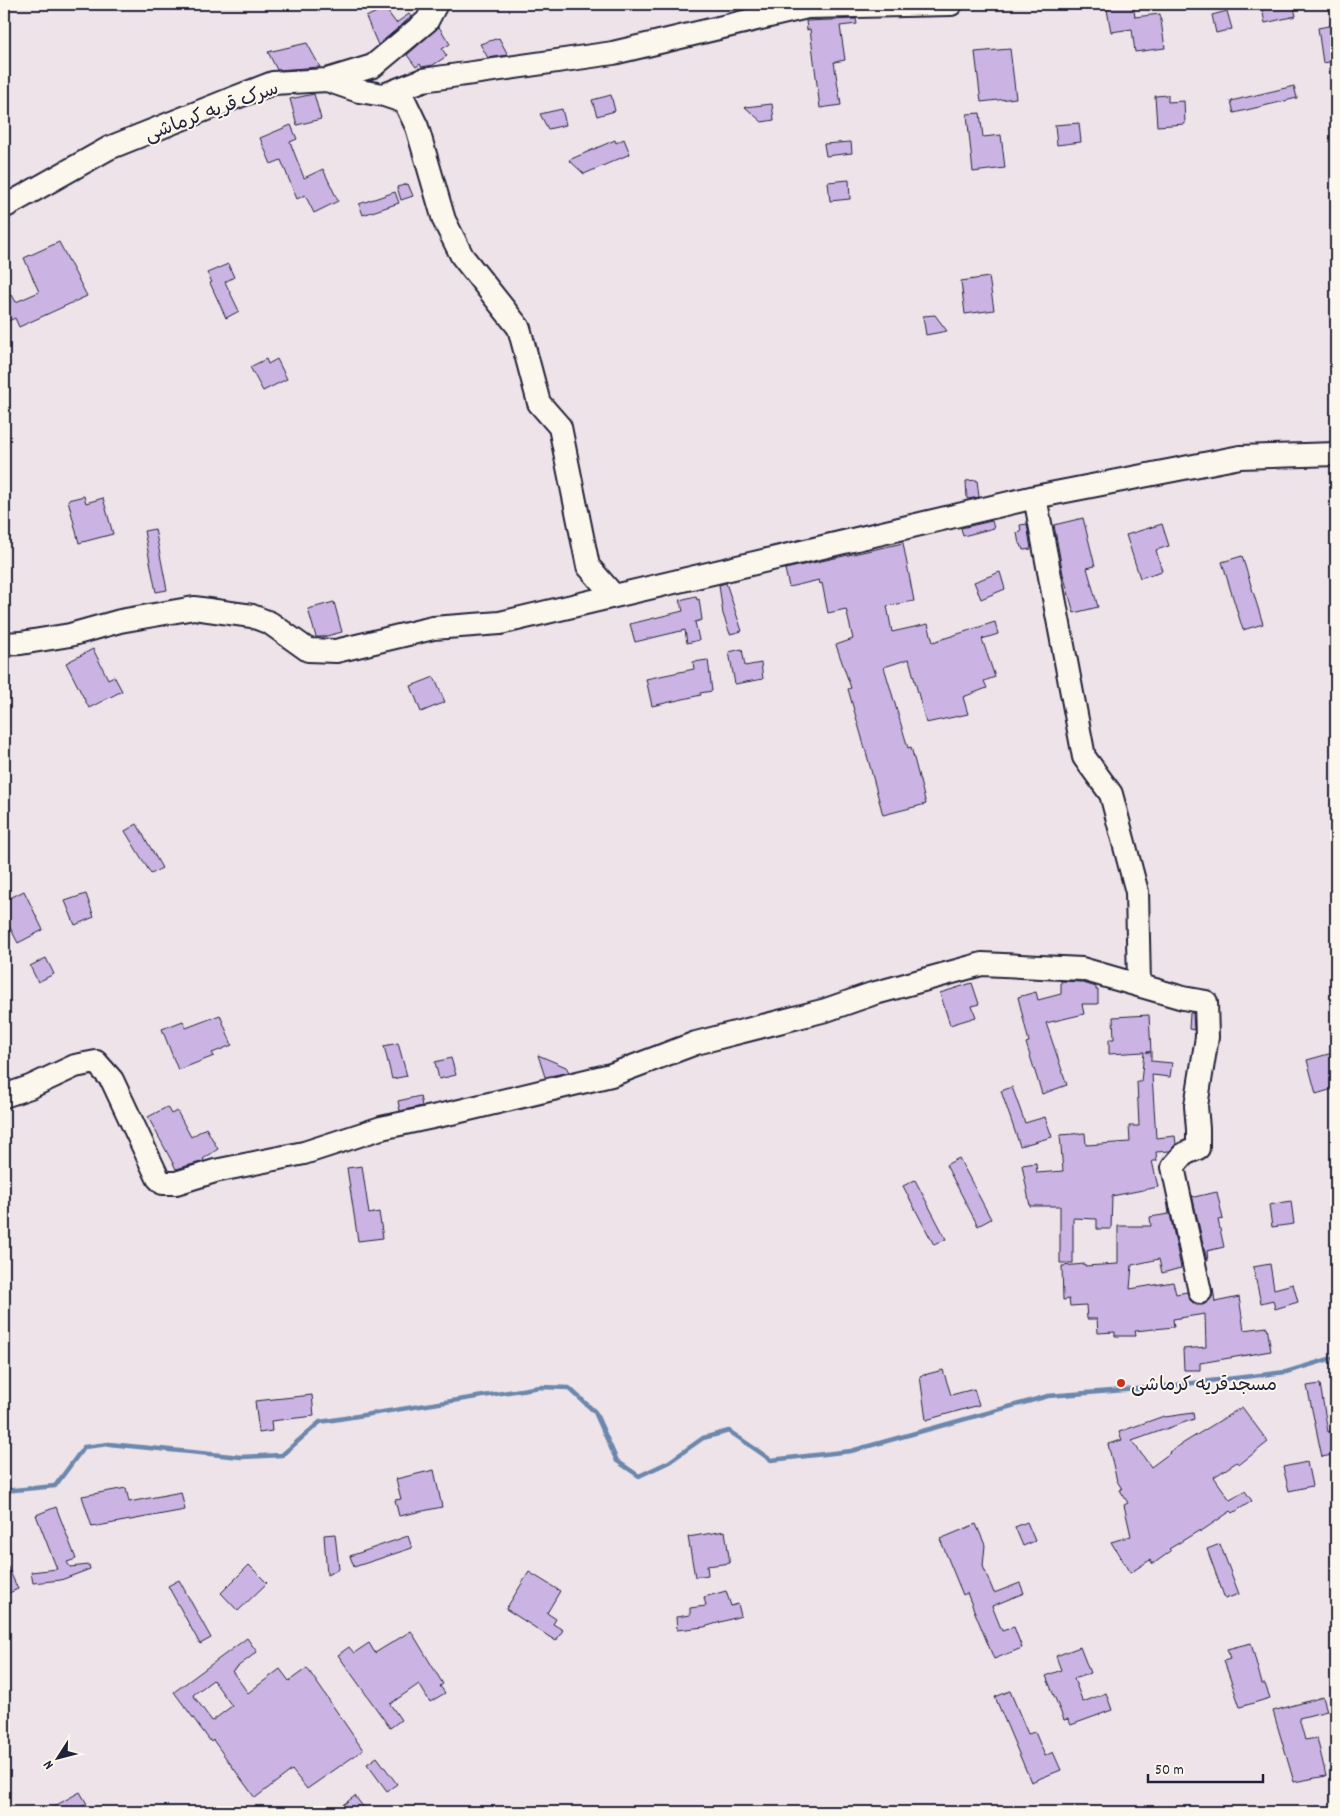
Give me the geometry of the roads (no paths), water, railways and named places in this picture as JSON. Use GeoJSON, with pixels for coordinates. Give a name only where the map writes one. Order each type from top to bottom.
{"type":"FeatureCollection","features":[{"type":"Feature","properties":{"kind":"street","name":"سرک قریه کرماشی"},"geometry":{"type":"LineString","coordinates":[[4,207],[108,148],[273,83],[327,80],[373,66],[427,21],[436,4]]}},
{"type":"Feature","properties":{"kind":"street"},"geometry":{"type":"LineString","coordinates":[[384,95],[423,80],[613,53],[807,7],[952,4]]}},
{"type":"Feature","properties":{"kind":"street"},"geometry":{"type":"LineString","coordinates":[[327,80],[359,92],[384,95],[405,102],[417,127],[444,220],[462,256],[519,328],[539,403],[560,427],[588,566],[614,596]]}},
{"type":"Feature","properties":{"kind":"street"},"geometry":{"type":"LineString","coordinates":[[4,644],[70,635],[120,621],[194,608],[252,616],[270,624],[308,650],[336,651],[433,628],[500,623],[1035,497],[1240,458],[1336,454]]}},
{"type":"Feature","properties":{"kind":"street"},"geometry":{"type":"LineString","coordinates":[[1035,497],[1084,758],[1111,794],[1137,892],[1139,984]]}},
{"type":"Feature","properties":{"kind":"street"},"geometry":{"type":"LineString","coordinates":[[4,1096],[30,1087],[75,1066],[96,1062],[112,1080],[158,1178],[163,1183],[176,1183],[215,1171],[304,1153],[381,1128],[611,1075],[696,1042],[826,1010],[872,994],[982,964],[1082,969],[1183,998],[1206,1002],[1206,1037],[1196,1106],[1198,1148],[1184,1154],[1173,1166],[1200,1292]]}},
{"type":"Feature","properties":{"kind":"waterway"},"geometry":{"type":"LineString","coordinates":[[4,1491],[55,1486],[84,1447],[109,1444],[241,1457],[282,1455],[320,1422],[540,1387],[569,1388],[595,1412],[617,1461],[639,1476],[669,1462],[703,1438],[729,1431],[771,1460],[851,1451],[1048,1396],[1150,1388],[1286,1372],[1336,1357]]}},
{"type":"Feature","properties":{"kind":"place","name":"مسجدقریه کرماشی"},"geometry":{"type":"Point","coordinates":[1121,1383]}}]}
